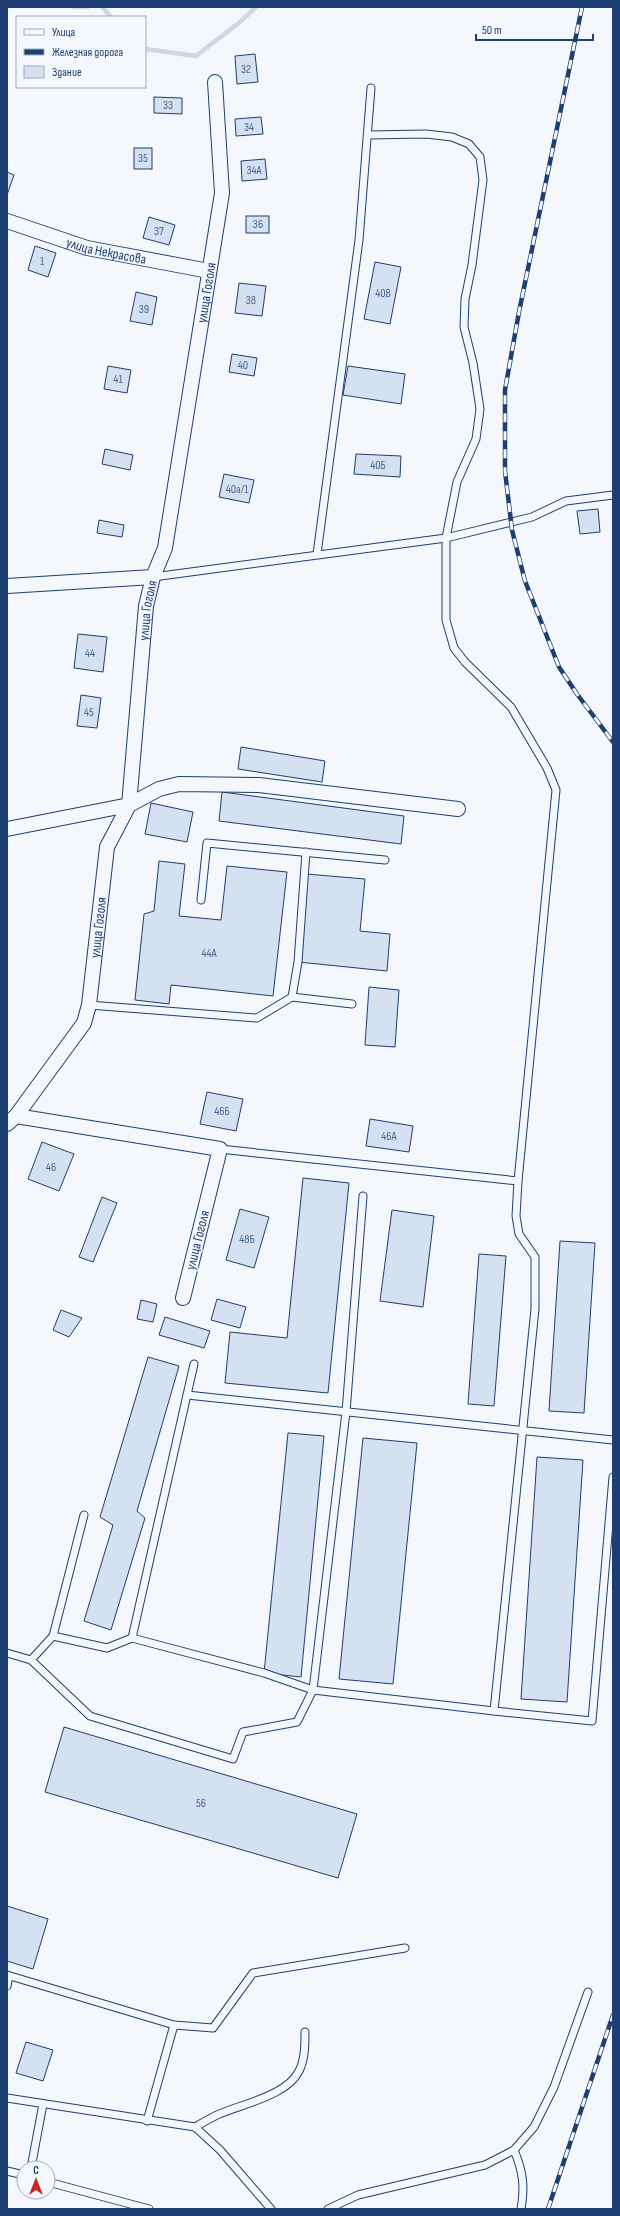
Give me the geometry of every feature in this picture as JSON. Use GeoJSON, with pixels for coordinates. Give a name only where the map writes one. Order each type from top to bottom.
{"type":"FeatureCollection","features":[{"type":"Feature","properties":{"kind":"street","name":"улица Гоголя"},"geometry":{"type":"LineString","coordinates":[[183,1298],[220,1149],[11,1120],[84,1023],[89,1005],[107,847],[129,805],[146,606],[153,577],[165,548],[222,193],[215,82]]}},
{"type":"Feature","properties":{"kind":"street","name":"улица Некрасова"},"geometry":{"type":"LineString","coordinates":[[7,221],[87,248],[209,271]]}},
{"type":"Feature","properties":{"kind":"street"},"geometry":{"type":"LineString","coordinates":[[7,586],[153,577]]}},
{"type":"Feature","properties":{"kind":"street"},"geometry":{"type":"LineString","coordinates":[[7,829],[129,805],[159,788],[179,784],[252,784],[458,809]]}},
{"type":"Feature","properties":{"kind":"lane"},"geometry":{"type":"LineString","coordinates":[[317,554],[359,240],[371,88]]}},
{"type":"Feature","properties":{"kind":"lane"},"geometry":{"type":"LineString","coordinates":[[368,135],[426,134],[452,137],[469,144],[480,157],[483,180],[472,265],[465,299],[464,328],[473,362],[480,409],[476,439],[457,482],[446,538],[446,620],[454,648],[478,676],[511,707],[547,768],[556,790],[518,1181],[516,1216],[519,1234],[535,1257],[535,1309],[494,1711]]}},
{"type":"Feature","properties":{"kind":"lane"},"geometry":{"type":"LineString","coordinates":[[153,577],[446,538],[532,517],[566,501],[613,495]]}},
{"type":"Feature","properties":{"kind":"lane"},"geometry":{"type":"LineString","coordinates":[[201,900],[206,843],[385,860]]}},
{"type":"Feature","properties":{"kind":"lane"},"geometry":{"type":"LineString","coordinates":[[292,997],[298,962],[306,852]]}},
{"type":"Feature","properties":{"kind":"lane"},"geometry":{"type":"LineString","coordinates":[[89,1005],[257,1018],[292,997],[352,1004]]}},
{"type":"Feature","properties":{"kind":"lane"},"geometry":{"type":"LineString","coordinates":[[220,1149],[518,1181]]}},
{"type":"Feature","properties":{"kind":"lane"},"geometry":{"type":"LineString","coordinates":[[7,1653],[32,1660],[90,1716],[233,1759],[243,1732],[297,1722],[313,1690],[346,1412],[364,1196]]}},
{"type":"Feature","properties":{"kind":"lane"},"geometry":{"type":"LineString","coordinates":[[132,1638],[194,1364]]}},
{"type":"Feature","properties":{"kind":"lane"},"geometry":{"type":"LineString","coordinates":[[187,1395],[613,1440]]}},
{"type":"Feature","properties":{"kind":"lane"},"geometry":{"type":"LineString","coordinates":[[53,1636],[107,1648],[132,1638],[264,1674],[313,1690],[592,1721],[613,1477]]}},
{"type":"Feature","properties":{"kind":"lane"},"geometry":{"type":"LineString","coordinates":[[32,1660],[53,1636],[84,1515]]}},
{"type":"Feature","properties":{"kind":"lane"},"geometry":{"type":"LineString","coordinates":[[7,1986],[8,1975],[174,2025],[213,2028],[253,1973],[405,1948]]}},
{"type":"Feature","properties":{"kind":"lane"},"geometry":{"type":"LineString","coordinates":[[328,2209],[358,2195],[484,2165],[514,2150],[534,2127],[554,2087],[588,1992]]}},
{"type":"Feature","properties":{"kind":"lane"},"geometry":{"type":"LineString","coordinates":[[147,2121],[174,2025]]}},
{"type":"Feature","properties":{"kind":"lane"},"geometry":{"type":"LineString","coordinates":[[195,2127],[217,2115],[268,2095],[290,2084],[300,2071],[304,2050],[305,2032]]}},
{"type":"Feature","properties":{"kind":"lane"},"geometry":{"type":"LineString","coordinates":[[7,2098],[147,2121],[195,2127],[220,2150],[270,2209]]}},
{"type":"Feature","properties":{"kind":"lane"},"geometry":{"type":"LineString","coordinates":[[32,2160],[43,2104]]}},
{"type":"Feature","properties":{"kind":"lane"},"geometry":{"type":"LineString","coordinates":[[514,2150],[522,2168],[524,2186],[521,2209]]}},
{"type":"Feature","properties":{"kind":"lane"},"geometry":{"type":"LineString","coordinates":[[56,2184],[149,2209]]}},
{"type":"Feature","properties":{"kind":"building"},"geometry":{"type":"Polygon","coordinates":[[[255,54],[258,82],[237,84],[235,56],[255,54]]]}},
{"type":"Feature","properties":{"kind":"building"},"geometry":{"type":"Polygon","coordinates":[[[154,97],[182,98],[182,114],[154,113],[154,97]]]}},
{"type":"Feature","properties":{"kind":"building"},"geometry":{"type":"Polygon","coordinates":[[[261,117],[263,134],[236,136],[235,119],[261,117]]]}},
{"type":"Feature","properties":{"kind":"building"},"geometry":{"type":"Polygon","coordinates":[[[134,148],[152,148],[152,169],[134,169],[134,148]]]}},
{"type":"Feature","properties":{"kind":"building"},"geometry":{"type":"Polygon","coordinates":[[[265,159],[267,179],[242,181],[241,161],[265,159]]]}},
{"type":"Feature","properties":{"kind":"building"},"geometry":{"type":"Polygon","coordinates":[[[7,172],[14,175],[7,195],[7,172]]]}},
{"type":"Feature","properties":{"kind":"building"},"geometry":{"type":"Polygon","coordinates":[[[246,216],[269,216],[269,233],[246,233],[246,216]]]}},
{"type":"Feature","properties":{"kind":"building"},"geometry":{"type":"Polygon","coordinates":[[[149,217],[175,225],[169,245],[143,238],[149,217]]]}},
{"type":"Feature","properties":{"kind":"building"},"geometry":{"type":"Polygon","coordinates":[[[35,246],[56,253],[48,277],[28,270],[35,246]]]}},
{"type":"Feature","properties":{"kind":"building"},"geometry":{"type":"Polygon","coordinates":[[[375,262],[401,267],[390,324],[364,319],[375,262]]]}},
{"type":"Feature","properties":{"kind":"building"},"geometry":{"type":"Polygon","coordinates":[[[239,283],[266,286],[262,316],[235,313],[239,283]]]}},
{"type":"Feature","properties":{"kind":"building"},"geometry":{"type":"Polygon","coordinates":[[[136,292],[157,297],[152,325],[130,321],[136,292]]]}},
{"type":"Feature","properties":{"kind":"building"},"geometry":{"type":"Polygon","coordinates":[[[232,354],[257,358],[254,376],[229,372],[232,354]]]}},
{"type":"Feature","properties":{"kind":"building"},"geometry":{"type":"Polygon","coordinates":[[[108,366],[131,370],[127,393],[104,389],[108,366]]]}},
{"type":"Feature","properties":{"kind":"building"},"geometry":{"type":"Polygon","coordinates":[[[348,366],[405,374],[401,404],[343,395],[348,366]]]}},
{"type":"Feature","properties":{"kind":"building"},"geometry":{"type":"Polygon","coordinates":[[[105,449],[133,455],[130,470],[102,464],[105,449]]]}},
{"type":"Feature","properties":{"kind":"building"},"geometry":{"type":"Polygon","coordinates":[[[356,454],[401,456],[400,477],[354,474],[356,454]]]}},
{"type":"Feature","properties":{"kind":"building"},"geometry":{"type":"Polygon","coordinates":[[[224,474],[254,480],[249,503],[219,497],[224,474]]]}},
{"type":"Feature","properties":{"kind":"building"},"geometry":{"type":"Polygon","coordinates":[[[598,509],[600,532],[580,534],[577,511],[598,509]]]}},
{"type":"Feature","properties":{"kind":"building"},"geometry":{"type":"Polygon","coordinates":[[[99,520],[124,525],[122,537],[97,533],[99,520]]]}},
{"type":"Feature","properties":{"kind":"building"},"geometry":{"type":"Polygon","coordinates":[[[78,634],[107,637],[103,672],[74,668],[78,634]]]}},
{"type":"Feature","properties":{"kind":"building"},"geometry":{"type":"Polygon","coordinates":[[[81,695],[101,698],[97,728],[77,726],[81,695]]]}},
{"type":"Feature","properties":{"kind":"building"},"geometry":{"type":"Polygon","coordinates":[[[241,747],[325,761],[322,782],[238,769],[241,747]]]}},
{"type":"Feature","properties":{"kind":"building"},"geometry":{"type":"Polygon","coordinates":[[[222,792],[404,816],[401,844],[219,821],[222,792]]]}},
{"type":"Feature","properties":{"kind":"building"},"geometry":{"type":"Polygon","coordinates":[[[151,803],[193,812],[187,842],[145,834],[151,803]]]}},
{"type":"Feature","properties":{"kind":"building"},"geometry":{"type":"Polygon","coordinates":[[[159,861],[185,864],[179,916],[221,920],[227,866],[287,872],[273,996],[171,985],[169,1004],[135,1000],[144,914],[154,911],[159,861]]]}},
{"type":"Feature","properties":{"kind":"building"},"geometry":{"type":"Polygon","coordinates":[[[306,874],[365,879],[360,931],[390,934],[387,971],[298,962],[306,874]]]}},
{"type":"Feature","properties":{"kind":"building"},"geometry":{"type":"Polygon","coordinates":[[[369,987],[399,990],[395,1047],[365,1045],[369,987]]]}},
{"type":"Feature","properties":{"kind":"building"},"geometry":{"type":"Polygon","coordinates":[[[207,1092],[243,1099],[236,1131],[200,1124],[207,1092]]]}},
{"type":"Feature","properties":{"kind":"building"},"geometry":{"type":"Polygon","coordinates":[[[370,1119],[413,1126],[409,1152],[366,1146],[370,1119]]]}},
{"type":"Feature","properties":{"kind":"building"},"geometry":{"type":"Polygon","coordinates":[[[42,1142],[74,1154],[59,1191],[28,1179],[42,1142]]]}},
{"type":"Feature","properties":{"kind":"building"},"geometry":{"type":"Polygon","coordinates":[[[303,1178],[349,1183],[328,1393],[225,1383],[230,1332],[287,1338],[303,1178]]]}},
{"type":"Feature","properties":{"kind":"building"},"geometry":{"type":"Polygon","coordinates":[[[102,1197],[117,1203],[93,1262],[79,1257],[102,1197]]]}},
{"type":"Feature","properties":{"kind":"building"},"geometry":{"type":"Polygon","coordinates":[[[240,1209],[269,1217],[254,1268],[226,1260],[240,1209]]]}},
{"type":"Feature","properties":{"kind":"building"},"geometry":{"type":"Polygon","coordinates":[[[392,1210],[434,1216],[423,1307],[380,1301],[392,1210]]]}},
{"type":"Feature","properties":{"kind":"building"},"geometry":{"type":"Polygon","coordinates":[[[560,1241],[595,1243],[584,1413],[549,1411],[560,1241]]]}},
{"type":"Feature","properties":{"kind":"building"},"geometry":{"type":"Polygon","coordinates":[[[479,1254],[506,1256],[494,1406],[468,1404],[479,1254]]]}},
{"type":"Feature","properties":{"kind":"building"},"geometry":{"type":"Polygon","coordinates":[[[217,1299],[246,1307],[240,1328],[211,1320],[217,1299]]]}},
{"type":"Feature","properties":{"kind":"building"},"geometry":{"type":"Polygon","coordinates":[[[141,1300],[157,1304],[153,1322],[137,1319],[141,1300]]]}},
{"type":"Feature","properties":{"kind":"building"},"geometry":{"type":"Polygon","coordinates":[[[61,1310],[82,1318],[69,1337],[53,1330],[61,1310]]]}},
{"type":"Feature","properties":{"kind":"building"},"geometry":{"type":"Polygon","coordinates":[[[165,1317],[210,1331],[204,1348],[159,1335],[165,1317]]]}},
{"type":"Feature","properties":{"kind":"building"},"geometry":{"type":"Polygon","coordinates":[[[148,1357],[179,1366],[137,1511],[145,1518],[111,1630],[84,1621],[113,1525],[100,1517],[148,1357]]]}},
{"type":"Feature","properties":{"kind":"building"},"geometry":{"type":"Polygon","coordinates":[[[288,1433],[324,1436],[301,1677],[264,1673],[288,1433]]]}},
{"type":"Feature","properties":{"kind":"building"},"geometry":{"type":"Polygon","coordinates":[[[363,1438],[417,1443],[393,1684],[339,1679],[363,1438]]]}},
{"type":"Feature","properties":{"kind":"building"},"geometry":{"type":"Polygon","coordinates":[[[537,1457],[583,1460],[567,1702],[521,1699],[537,1457]]]}},
{"type":"Feature","properties":{"kind":"building"},"geometry":{"type":"Polygon","coordinates":[[[64,1727],[357,1814],[338,1878],[45,1792],[64,1727]]]}},
{"type":"Feature","properties":{"kind":"building"},"geometry":{"type":"Polygon","coordinates":[[[7,1906],[48,1919],[33,1969],[7,1961],[7,1906]]]}},
{"type":"Feature","properties":{"kind":"building"},"geometry":{"type":"Polygon","coordinates":[[[26,2042],[53,2050],[43,2081],[16,2073],[26,2042]]]}},
{"type":"Feature","properties":{"kind":"waterway"},"geometry":{"type":"LineString","coordinates":[[74,7],[88,7]]}},
{"type":"Feature","properties":{"kind":"waterway"},"geometry":{"type":"LineString","coordinates":[[102,7],[110,16]]}},
{"type":"Feature","properties":{"kind":"waterway"},"geometry":{"type":"LineString","coordinates":[[146,49],[196,56],[240,22],[256,7]]}},
{"type":"Feature","properties":{"kind":"railway"},"geometry":{"type":"LineString","coordinates":[[582,7],[519,312],[505,390],[505,471],[512,530],[525,581],[559,667],[613,742]]}},
{"type":"Feature","properties":{"kind":"railway"},"geometry":{"type":"LineString","coordinates":[[548,2209],[613,2015]]}}]}
